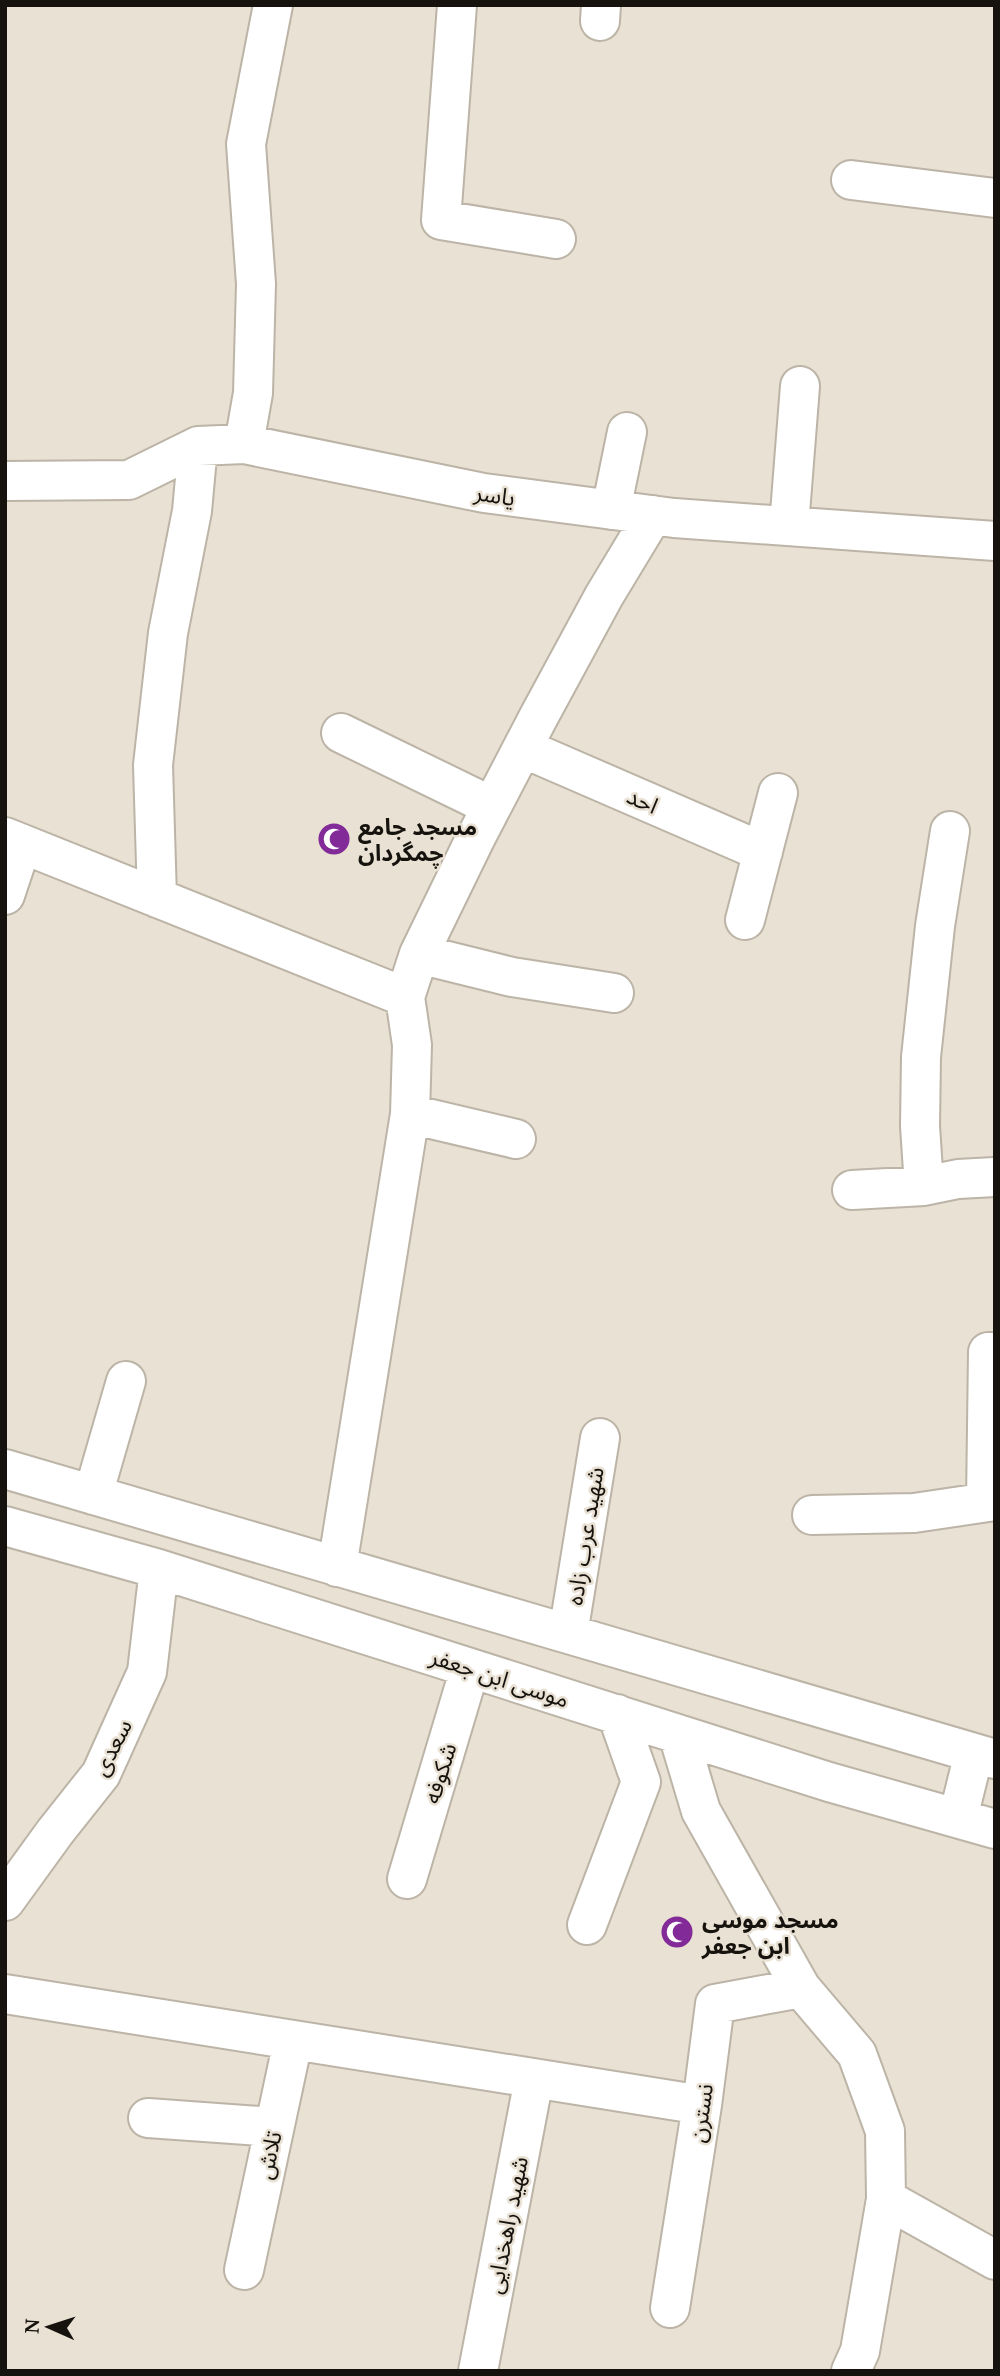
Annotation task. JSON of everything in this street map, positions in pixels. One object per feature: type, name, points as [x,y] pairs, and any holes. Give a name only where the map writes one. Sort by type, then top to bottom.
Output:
[{"type":"street","points":[[244,444],[253,393],[256,284],[246,144],[273,5]]},
{"type":"street","points":[[457,5],[441,220],[556,239]]},
{"type":"street","points":[[851,180],[995,198]]},
{"type":"street","points":[[789,526],[800,386]]},
{"type":"street","points":[[611,510],[627,432]]},
{"type":"street","name":"یاسر","points":[[5,481],[130,480],[198,446],[244,444],[484,493],[611,510],[995,541]]},
{"type":"street","points":[[157,898],[153,765],[167,634],[192,511],[198,446]]},
{"type":"street","points":[[337,1567],[410,1114],[412,1045],[405,997],[419,954],[491,806],[604,596],[653,515]]},
{"type":"street","points":[[341,733],[491,806]]},
{"type":"street","name":"احد","points":[[523,748],[763,852]]},
{"type":"street","points":[[745,920],[778,793]]},
{"type":"street","points":[[924,1186],[920,1126],[921,1057],[935,926],[950,831]]},
{"type":"street","points":[[5,895],[13,840],[405,997]]},
{"type":"street","points":[[419,954],[512,977],[614,993]]},
{"type":"street","points":[[410,1114],[516,1139]]},
{"type":"street","points":[[852,1190],[924,1186],[958,1179],[995,1177]]},
{"type":"street","points":[[812,1515],[915,1513],[990,1501],[988,1352],[995,1352]]},
{"type":"street","points":[[93,1495],[126,1381]]},
{"type":"street","name":"شهید عرب زاده","points":[[568,1634],[600,1438]]},
{"type":"street","points":[[5,1469],[985,1756],[958,1818]]},
{"type":"street","name":"موسی ابن جعفر","points":[[5,1526],[159,1569],[829,1782],[995,1829]]},
{"type":"street","name":"سعدی","points":[[5,1901],[101,1774],[147,1672],[159,1569]]},
{"type":"street","name":"شکوفه","points":[[407,1879],[470,1668]]},
{"type":"street","points":[[587,1924],[641,1782],[617,1714]]},
{"type":"street","points":[[678,1734],[701,1811],[801,1988],[857,2054],[885,2131],[886,2199],[860,2351],[851,2371]]},
{"type":"street","name":"نسترن","points":[[670,2308],[715,2004],[801,1988]]},
{"type":"street","points":[[5,1994],[702,2105]]},
{"type":"street","name":"تلاش","points":[[244,2270],[293,2041]]},
{"type":"street","name":"شهید راهخدایی","points":[[478,2371],[534,2079]]},
{"type":"street","points":[[148,2118],[274,2127]]},
{"type":"street","points":[[886,2199],[995,2260]]},
{"type":"place","name":"مسجد جامع چمگردان","points":[[334,839]]},
{"type":"place","name":"مسجد موسی ابن جعفر","points":[[677,1932]]}]
